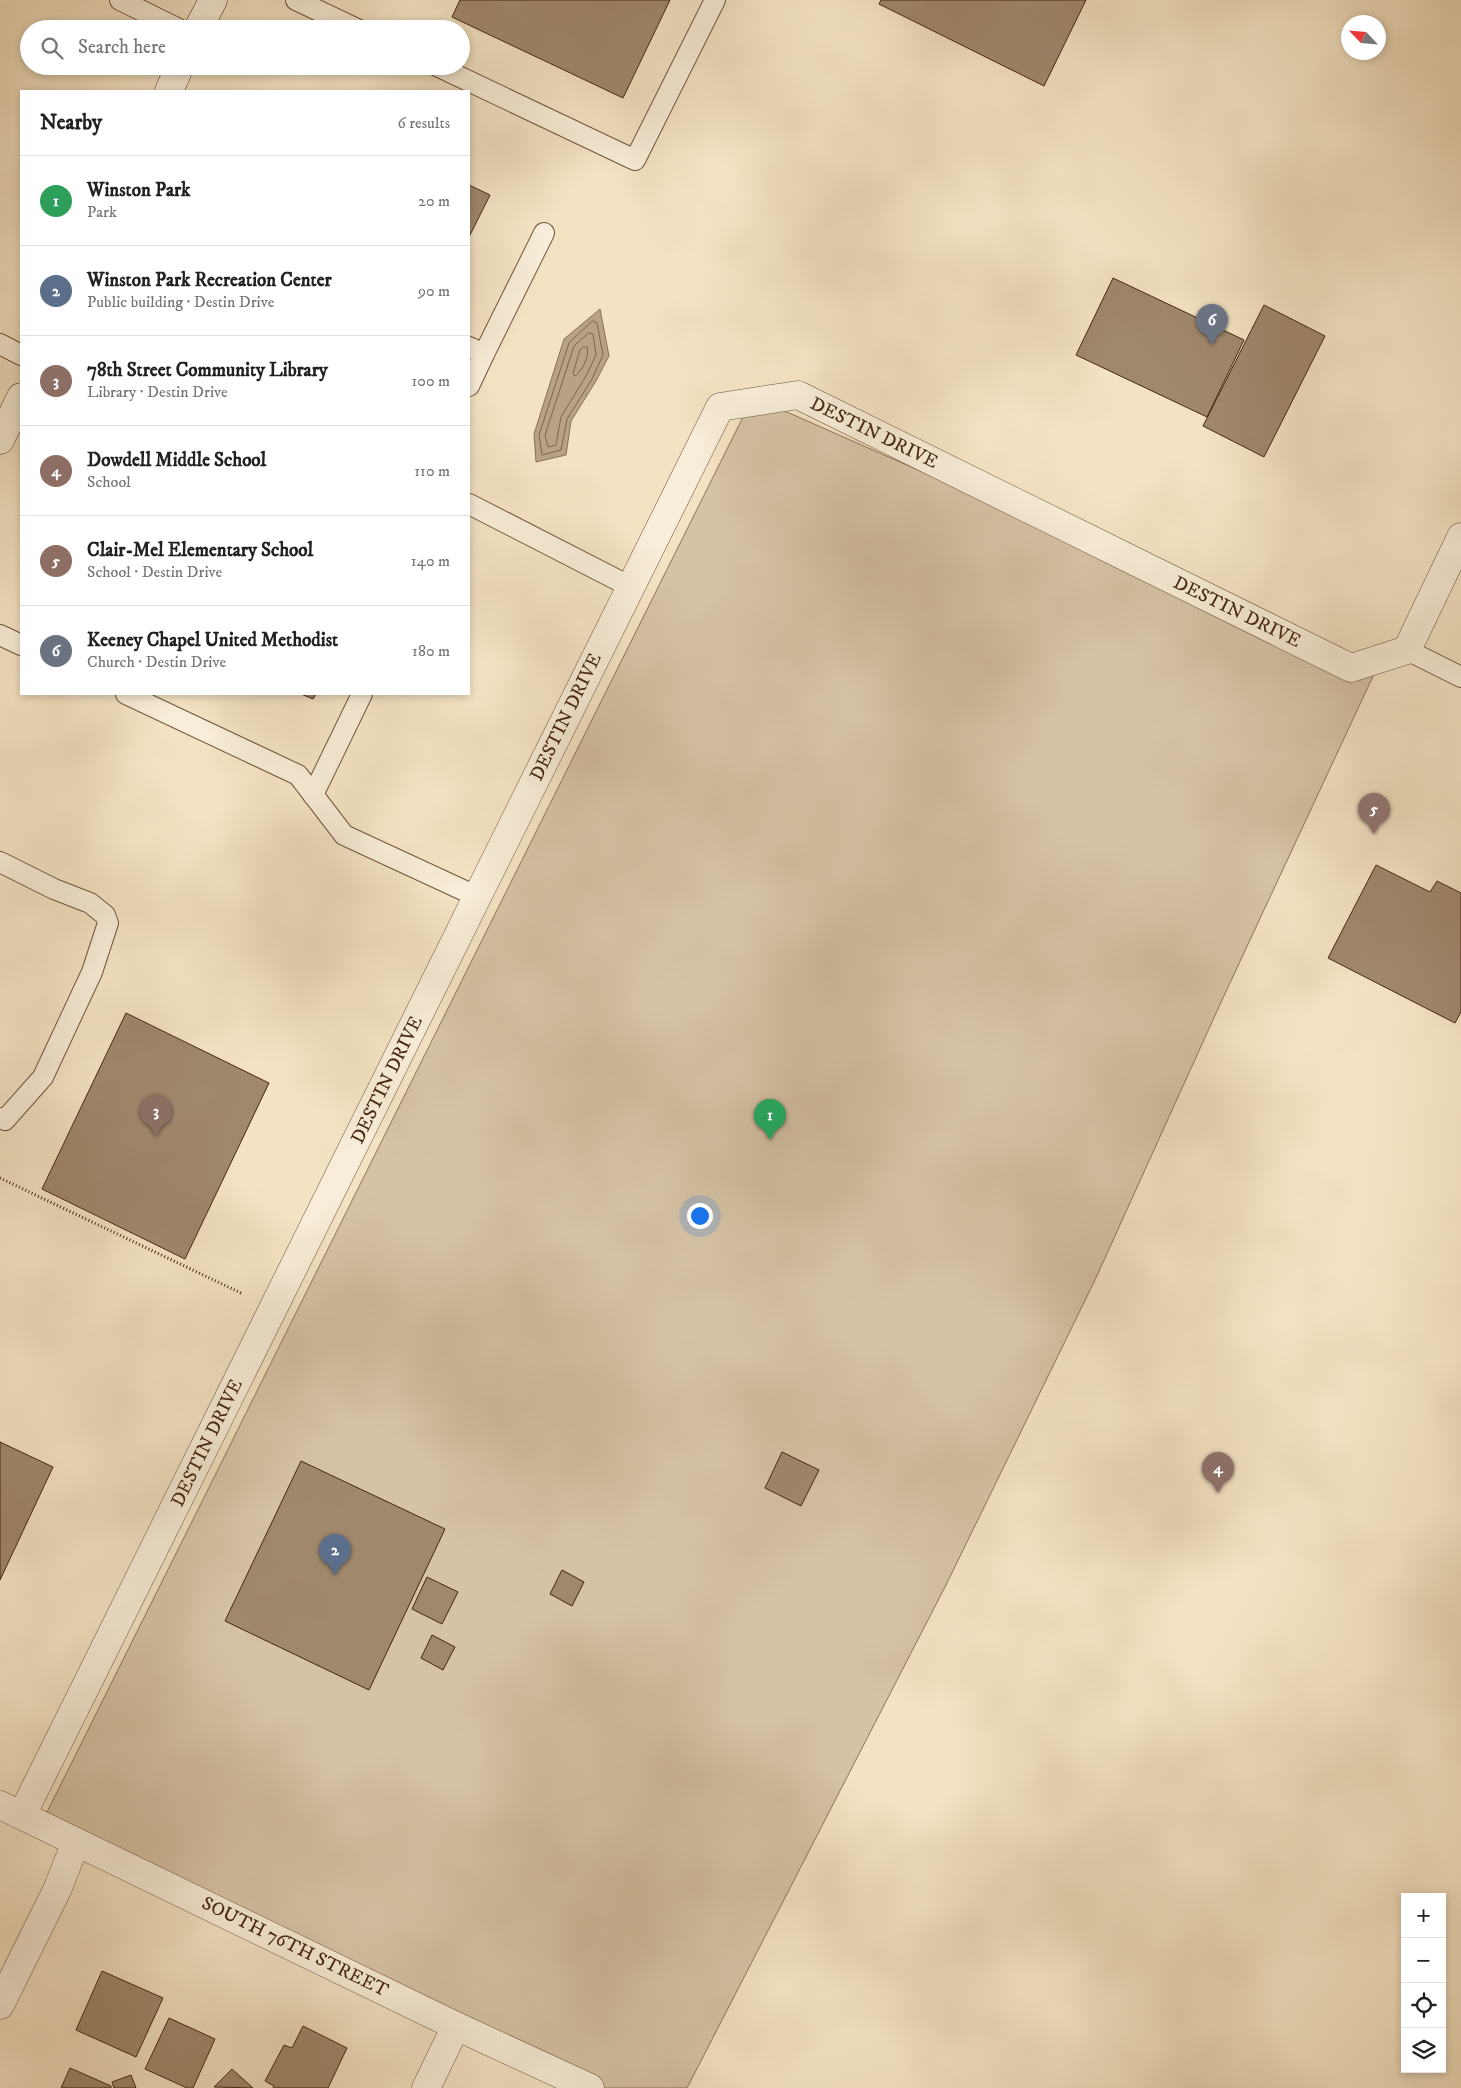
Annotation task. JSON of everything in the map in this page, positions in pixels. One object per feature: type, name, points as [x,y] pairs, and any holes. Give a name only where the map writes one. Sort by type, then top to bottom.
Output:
[{"type":"street","points":[[203,20],[213,0]]},
{"type":"street","points":[[169,90],[176,75]]},
{"type":"street","name":"DESTIN DRIVE","points":[[11,1810],[274,1309],[720,407],[798,395],[1351,668],[1407,650]]},
{"type":"street","points":[[0,440],[20,399]]},
{"type":"street","points":[[1407,650],[1461,537]]},
{"type":"street","name":"SOUTH 76TH STREET","points":[[11,1810],[456,2026],[590,2088]]},
{"type":"street","points":[[0,2005],[57,1890],[76,1842]]},
{"type":"street","points":[[426,2088],[456,2026]]},
{"type":"lane","points":[[120,0],[160,20]]},
{"type":"lane","points":[[296,0],[338,20]]},
{"type":"lane","points":[[456,75],[635,160],[715,0]]},
{"type":"lane","points":[[470,381],[476,350],[544,233]]},
{"type":"lane","points":[[0,344],[20,354]]},
{"type":"lane","points":[[470,505],[631,587]]},
{"type":"lane","points":[[0,635],[20,645]]},
{"type":"lane","points":[[1407,650],[1461,677]]},
{"type":"lane","points":[[128,695],[298,774],[344,835],[478,896]]},
{"type":"lane","points":[[313,795],[362,695]]},
{"type":"lane","points":[[0,862],[54,889],[90,903],[105,915],[108,923],[92,972],[43,1077],[5,1120],[0,1118]]},
{"type":"path","points":[[0,1178],[274,1309]]},
{"type":"shaded area","points":[[753,397],[1375,672],[1222,1000],[1095,1280],[946,1585],[687,2088],[575,2088],[43,1820]]},
{"type":"water","points":[[600,309],[609,356],[571,421],[566,455],[536,462],[534,434],[564,339]]},
{"type":"building","points":[[460,0],[670,0],[623,98],[470,26],[470,20],[458,20],[452,17]]},
{"type":"building","points":[[881,0],[1086,0],[1044,86],[879,4]]},
{"type":"building","points":[[470,185],[490,195],[470,235]]},
{"type":"building","points":[[1113,278],[1244,340],[1207,417],[1076,355]]},
{"type":"building","points":[[1264,305],[1325,336],[1264,457],[1203,426]]},
{"type":"building","points":[[303,695],[315,695],[313,699]]},
{"type":"building","points":[[1376,865],[1430,892],[1437,881],[1461,893],[1461,1012],[1455,1023],[1328,958]]},
{"type":"building","points":[[126,1013],[269,1083],[185,1259],[42,1189]]},
{"type":"building","points":[[0,1442],[53,1467],[0,1580]]},
{"type":"building","points":[[782,1452],[819,1470],[801,1506],[765,1488]]},
{"type":"building","points":[[301,1461],[445,1529],[369,1690],[225,1621]]},
{"type":"building","points":[[562,1570],[584,1582],[572,1606],[550,1594]]},
{"type":"building","points":[[427,1577],[458,1592],[442,1624],[412,1609]]},
{"type":"building","points":[[432,1635],[455,1647],[443,1670],[421,1658]]},
{"type":"building","points":[[102,1971],[163,1998],[136,2057],[76,2030]]},
{"type":"building","points":[[169,2018],[215,2039],[193,2088],[187,2088],[145,2069]]},
{"type":"building","points":[[303,2026],[347,2048],[328,2088],[273,2088],[274,2086],[265,2081],[284,2045],[292,2048]]},
{"type":"building","points":[[70,2068],[111,2086],[111,2088],[61,2088]]},
{"type":"building","points":[[232,2069],[253,2088],[214,2087]]},
{"type":"building","points":[[131,2075],[136,2088],[114,2088],[112,2082]]},
{"type":"place","name":"Keeney Chapel United Methodist","points":[[1212,345]]},
{"type":"place","name":"Clair-Mel Elementary School","points":[[1374,834]]},
{"type":"place","name":"78th Street Community Library","points":[[156,1136]]},
{"type":"place","name":"Winston Park","points":[[770,1140]]},
{"type":"place","name":"Dowdell Middle School","points":[[1218,1493]]},
{"type":"place","name":"Winston Park Recreation Center","points":[[335,1575]]}]
